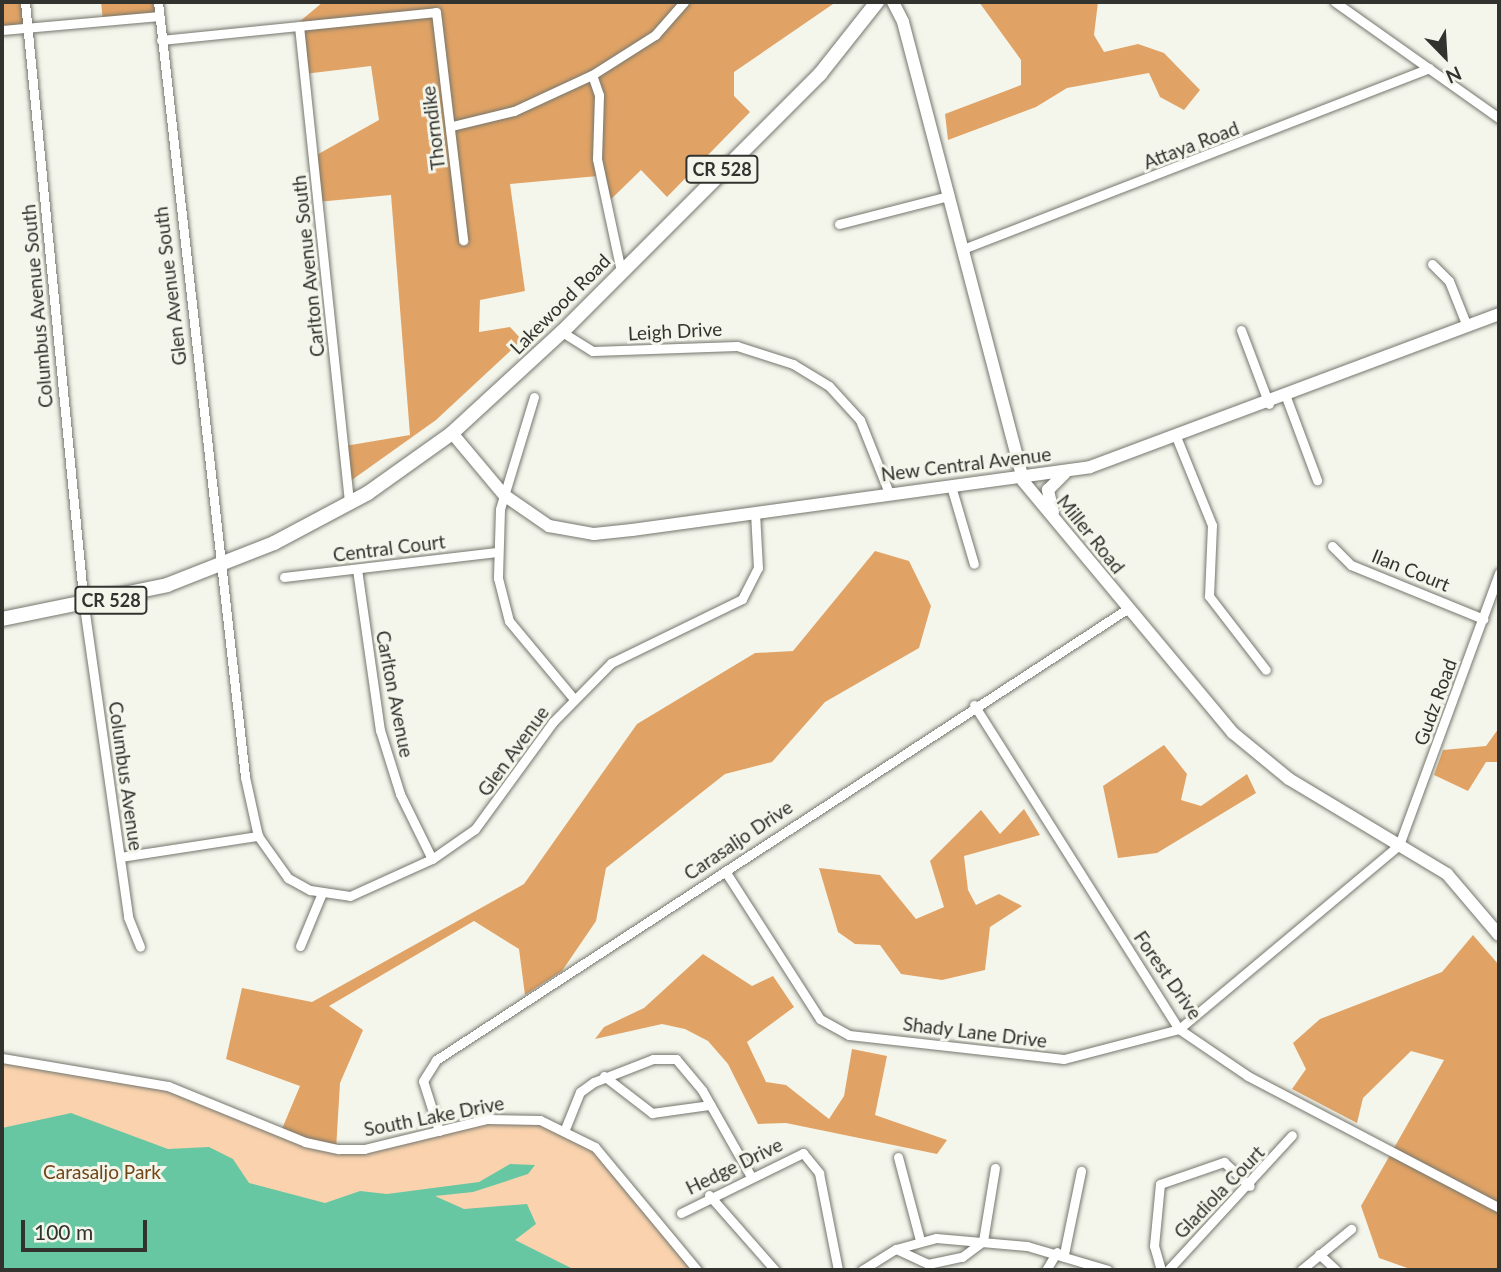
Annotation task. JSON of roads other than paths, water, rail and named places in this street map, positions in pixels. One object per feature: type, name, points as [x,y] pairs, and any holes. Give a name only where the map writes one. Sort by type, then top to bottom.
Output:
[{"type":"main road","name":"Lakewood Road","points":[[217,567],[349,503],[452,433],[562,332],[820,74],[877,2]]},
{"type":"main road","name":"CR 528","points":[[2,619],[84,606],[217,567]]},
{"type":"street","name":"Columbus Avenue South","points":[[25,2],[84,606]]},
{"type":"street","name":"Glen Avenue South","points":[[158,2],[217,567]]},
{"type":"street","points":[[452,126],[514,111],[592,75],[655,35],[684,2]]},
{"type":"street","name":"Miller Road","points":[[892,2],[949,196],[1020,478],[1127,609],[1264,762],[1401,842],[1447,874],[1499,935]]},
{"type":"street","points":[[1335,2],[1499,118]]},
{"type":"street","name":"Thorndike","points":[[299,26],[436,12],[452,126],[463,240]]},
{"type":"street","points":[[2,30],[159,16]]},
{"type":"street","points":[[161,40],[299,26]]},
{"type":"street","name":"Carlton Avenue South","points":[[299,26],[349,503]]},
{"type":"street","name":"Attaya Road","points":[[963,249],[1429,68]]},
{"type":"street","points":[[592,75],[600,95],[597,159],[621,271]]},
{"type":"street","points":[[839,224],[949,196]]},
{"type":"street","points":[[1432,264],[1449,281],[1467,326]]},
{"type":"street","name":"New Central Avenue","points":[[452,433],[503,495],[549,526],[571,532],[755,512],[1068,471],[1177,439],[1499,314]]},
{"type":"street","points":[[1241,330],[1269,404]]},
{"type":"street","name":"Leigh Drive","points":[[562,332],[593,351],[737,346],[793,364],[829,386],[860,419],[889,493]]},
{"type":"street","points":[[534,397],[503,495],[497,552],[509,621],[574,699]]},
{"type":"street","points":[[1286,397],[1317,480]]},
{"type":"street","points":[[1177,439],[1212,525],[1209,596],[1266,670]]},
{"type":"street","points":[[1064,532],[1046,499],[1052,483],[1068,471]]},
{"type":"street","points":[[951,486],[974,564]]},
{"type":"street","name":"Glen Avenue","points":[[217,567],[258,836],[288,878],[322,893],[350,896],[432,859],[495,807],[574,699],[632,649],[742,599],[758,568],[755,512]]},
{"type":"street","name":"Ilan Court","points":[[1332,546],[1351,565],[1483,619]]},
{"type":"street","name":"Central Court","points":[[284,577],[497,552]]},
{"type":"street","name":"Carlton Avenue","points":[[357,569],[380,730],[400,794],[432,859]]},
{"type":"street","name":"Gudz Road","points":[[1401,842],[1499,573]]},
{"type":"street","name":"Columbus Avenue","points":[[84,606],[128,917],[140,947]]},
{"type":"street","name":"Carasaljo Drive","points":[[439,1131],[423,1082],[436,1060],[974,705],[1127,609]]},
{"type":"street","name":"Forest Drive","points":[[974,705],[1179,1029],[1248,1076],[1499,1208]]},
{"type":"street","points":[[120,857],[258,836]]},
{"type":"street","name":"Shady Lane Drive","points":[[724,871],[820,1019],[849,1035],[1064,1059],[1179,1029],[1401,842]]},
{"type":"street","points":[[300,946],[322,893]]},
{"type":"street","name":"South Lake Drive","points":[[2,1058],[168,1086],[305,1142],[339,1149],[512,1116],[565,1129],[619,1170],[697,1270]]},
{"type":"street","points":[[565,1129],[580,1093],[604,1076],[653,1059],[676,1059],[710,1105],[750,1175]]},
{"type":"street","points":[[604,1076],[652,1113],[710,1105]]},
{"type":"street","name":"Gladiola Court","points":[[1168,1270],[1251,1185],[1292,1135]]},
{"type":"street","name":"Hedge Drive","points":[[681,1213],[709,1195],[792,1155],[810,1156],[819,1172],[838,1270]]},
{"type":"street","points":[[898,1157],[920,1240]]},
{"type":"street","points":[[1161,1270],[1154,1246],[1160,1184],[1224,1162],[1251,1185]]},
{"type":"street","points":[[982,1241],[995,1168]]},
{"type":"street","points":[[1046,1270],[1060,1253],[1081,1171]]},
{"type":"street","points":[[709,1195],[775,1270]]},
{"type":"street","points":[[1301,1270],[1351,1229]]},
{"type":"street","points":[[862,1270],[896,1250],[920,1240],[982,1241],[1060,1253],[1108,1270]]},
{"type":"street","points":[[896,1250],[939,1265],[982,1241]]},
{"type":"street","points":[[1319,1254],[1336,1270]]},
{"type":"park label","name":"Carasaljo Park","points":[[102,1172]]}]
